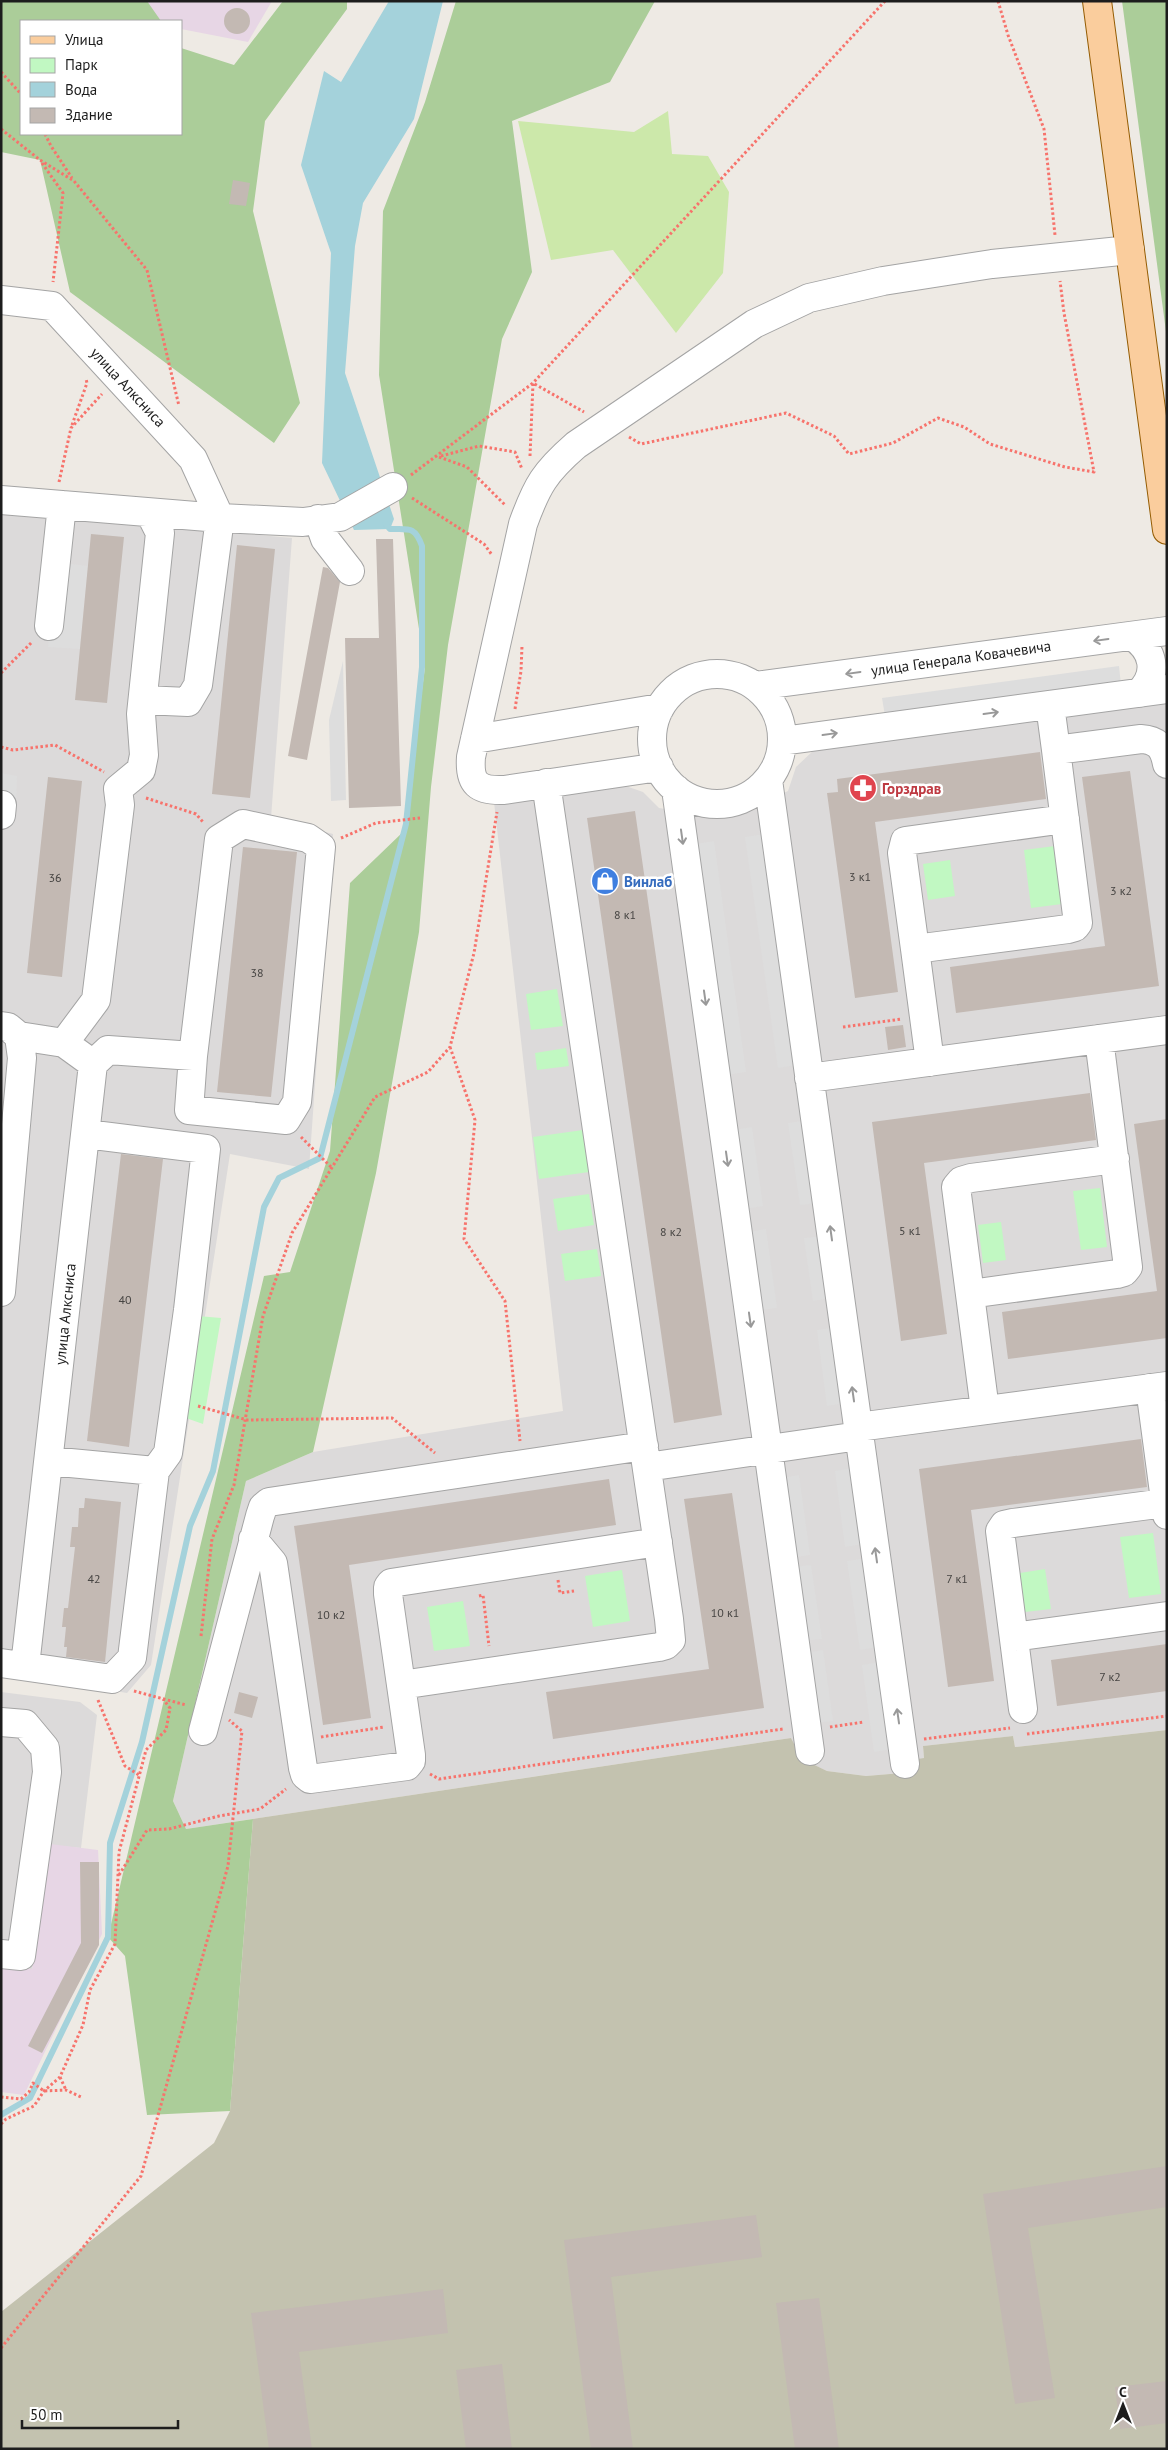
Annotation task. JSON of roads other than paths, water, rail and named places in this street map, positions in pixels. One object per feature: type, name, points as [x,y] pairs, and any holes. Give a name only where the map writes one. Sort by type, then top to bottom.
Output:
[{"type":"main road","points":[[1097,1],[1167,530]]},
{"type":"street","points":[[659,767],[492,790],[480,787],[473,781],[470,768],[475,739],[523,524],[533,496],[550,468],[576,445],[754,324],[809,298],[892,279],[992,264],[1130,250]]},
{"type":"street","name":"улица Алксниса","points":[[1,300],[52,306],[193,459],[220,518]]},
{"type":"street","points":[[1,500],[220,518],[303,522],[329,518],[393,487]]},
{"type":"street","points":[[49,626],[58,505]]},
{"type":"street","points":[[64,1042],[96,1000],[120,805],[118,789],[141,770],[144,755],[143,700],[160,533],[150,512]]},
{"type":"street","points":[[143,700],[188,702],[198,685],[220,518]]},
{"type":"street","points":[[329,518],[326,539],[350,571]]},
{"type":"street","name":"улица Генерала Ковачевича","points":[[755,686],[1167,631]]},
{"type":"street","points":[[1132,636],[1146,647],[1152,664],[1150,680],[1140,693]]},
{"type":"street","points":[[709,674],[734,676],[755,686],[769,699],[778,714],[782,730],[778,764],[768,780],[757,791],[742,799],[726,804],[709,804],[692,799],[676,789],[665,778],[652,747],[652,730],[660,708],[677,687],[692,678],[709,674]]},
{"type":"street","points":[[782,741],[1167,689]]},
{"type":"street","points":[[915,949],[1075,927],[1078,917],[1050,705]]},
{"type":"street","points":[[475,739],[660,708]]},
{"type":"street","points":[[1056,750],[1141,738],[1153,739],[1161,746],[1167,764]]},
{"type":"street","points":[[768,780],[904,1754]]},
{"type":"street","points":[[401,1685],[666,1645],[670,1640],[671,1633],[658,1542],[546,783]]},
{"type":"street","points":[[676,789],[808,1735]]},
{"type":"street","points":[[930,1062],[902,853],[905,841],[1065,818]]},
{"type":"street","points":[[243,824],[308,838],[321,847],[297,1102],[286,1120],[190,1110],[193,1056],[219,839],[243,824]]},
{"type":"street","points":[[809,1078],[1167,1030]]},
{"type":"street","points":[[10,1031],[64,1042],[93,1064],[108,1050],[193,1056]]},
{"type":"street","points":[[1,1292],[22,1058],[10,1031]]},
{"type":"street","points":[[970,1294],[1124,1272],[1128,1267],[1099,1039]]},
{"type":"street","name":"улица Алксниса","points":[[13,1665],[49,1461],[93,1064]]},
{"type":"street","points":[[13,1665],[112,1679],[132,1658],[155,1471],[168,1453],[188,1310],[206,1149],[86,1134]]},
{"type":"street","points":[[986,1410],[956,1187],[961,1181],[1115,1159]]},
{"type":"street","points":[[205,1721],[263,1508],[270,1502],[523,1464],[768,1450],[986,1410],[1158,1387],[1166,1509],[1004,1525],[1000,1531],[1024,1718]]},
{"type":"street","points":[[49,1461],[155,1471]]},
{"type":"street","points":[[254,1540],[273,1564],[304,1775],[310,1780],[401,1767],[411,1761],[388,1594],[388,1588],[391,1583],[658,1542]]},
{"type":"street","points":[[1014,1637],[1167,1616]]},
{"type":"street","points":[[1,1722],[25,1724],[45,1748],[47,1772],[21,1956],[1,1954]]},
{"type":"water","points":[[389,1],[443,1],[414,119],[363,203],[355,246],[345,373],[394,519],[390,529],[354,530],[322,463],[331,253],[301,165],[324,71],[341,82]]},
{"type":"waterway","points":[[1,2115],[30,2098],[108,1937],[110,1843],[142,1742],[190,1526],[213,1471],[264,1207],[279,1178],[320,1158],[406,824],[422,667],[422,546],[414,532],[407,529],[390,529],[385,523]]},
{"type":"place","name":"Горздрав","points":[[863,788]]},
{"type":"place","name":"Винлаб","points":[[605,881]]}]
